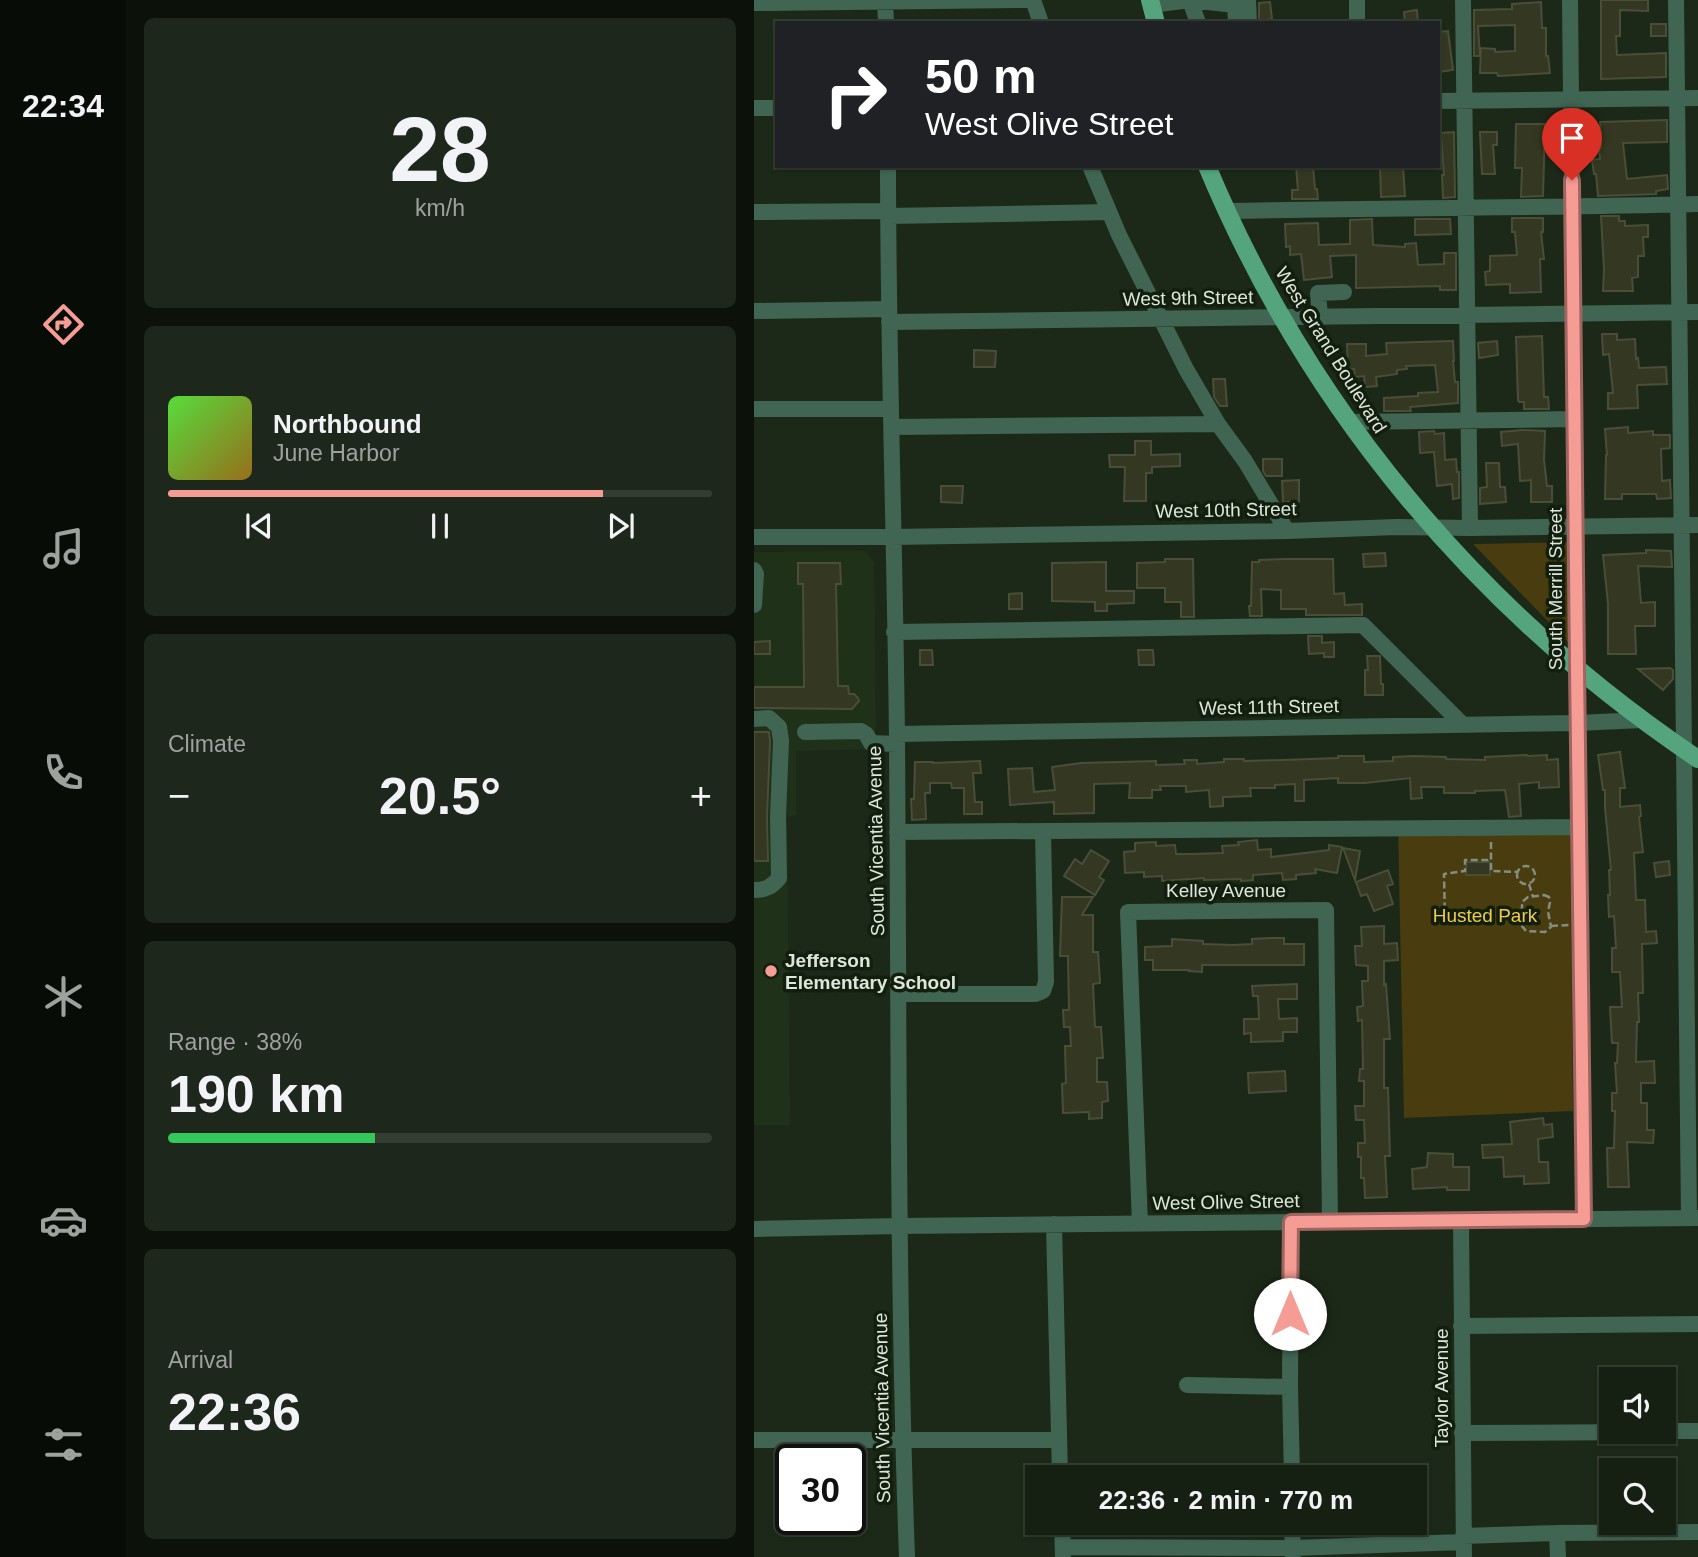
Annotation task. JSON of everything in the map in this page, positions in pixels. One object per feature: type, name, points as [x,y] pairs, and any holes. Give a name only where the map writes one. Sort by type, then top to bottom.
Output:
[{"type":"main road","name":"West Grand Boulevard","points":[[1208,168],[1226,211],[1282,318],[1320,380],[1367,449],[1431,527],[1478,577],[1577,668],[1691,755]]},
{"type":"street","points":[[885,0],[886,21]]},
{"type":"street","points":[[754,3],[1027,0]]},
{"type":"street","points":[[1033,0],[1040,21]]},
{"type":"street","points":[[1152,9],[1190,0],[1235,5],[1236,21]]},
{"type":"street","points":[[1190,0],[1197,21]]},
{"type":"street","points":[[1248,0],[1249,21]]},
{"type":"street","points":[[1357,0],[1357,21]]},
{"type":"street","points":[[1463,0],[1470,528]]},
{"type":"street","name":"South Merrill Street","points":[[1570,0],[1584,1219]]},
{"type":"street","points":[[1676,0],[1680,313],[1690,525],[1693,1218]]},
{"type":"street","points":[[1440,101],[1698,98]]},
{"type":"street","points":[[754,108],[775,108]]},
{"type":"street","name":"South Vicentia Avenue","points":[[888,168],[897,739],[899,1226],[907,1557]]},
{"type":"street","points":[[1091,168],[1119,235],[1186,369],[1287,531]]},
{"type":"street","points":[[1226,211],[1698,204]]},
{"type":"street","points":[[754,212],[1109,212]]},
{"type":"street","points":[[1320,317],[1318,293],[1344,292]]},
{"type":"street","name":"West 9th Street","points":[[754,311],[889,316],[1160,319],[1698,312]]},
{"type":"street","points":[[754,409],[891,408]]},
{"type":"street","points":[[1349,422],[1575,419]]},
{"type":"street","points":[[892,427],[1218,424]]},
{"type":"street","name":"West 10th Street","points":[[754,537],[1690,525]]},
{"type":"street","points":[[754,570],[754,605]]},
{"type":"street","points":[[894,632],[1363,625],[1463,725]]},
{"type":"street","points":[[754,719],[769,718],[779,727],[781,741],[779,878],[764,890],[754,890]]},
{"type":"street","name":"West 11th Street","points":[[805,732],[861,731],[871,743],[897,739],[1642,720]]},
{"type":"street","points":[[897,832],[1579,827]]},
{"type":"street","points":[[899,994],[1036,994],[1043,991],[1046,982],[1043,831]]},
{"type":"street","name":"Kelley Avenue","points":[[1140,1224],[1128,912],[1326,910],[1330,1221]]},
{"type":"street","name":"West Olive Street","points":[[754,1229],[1693,1218]]},
{"type":"street","name":"Taylor Avenue","points":[[1460,1220],[1463,1545]]},
{"type":"street","points":[[1291,1222],[1292,1465]]},
{"type":"street","points":[[1054,1224],[1059,1465]]},
{"type":"street","points":[[1461,1326],[1698,1324]]},
{"type":"street","points":[[1187,1385],[1290,1387]]},
{"type":"street","points":[[1676,1431],[1698,1431]]},
{"type":"street","points":[[1462,1433],[1599,1432]]},
{"type":"street","points":[[754,1440],[1058,1440]]},
{"type":"street","points":[[1063,1552],[1293,1553],[1463,1545],[1557,1533],[1698,1532]]},
{"type":"street","points":[[1557,1533],[1558,1557]]},
{"type":"street","points":[[1292,1535],[1293,1553]]},
{"type":"path","points":[[1491,828],[1491,871],[1518,872]]},
{"type":"path","points":[[1445,920],[1444,874],[1464,872],[1465,860],[1491,860]]},
{"type":"path","points":[[1527,866],[1534,870],[1535,879],[1529,884],[1519,881],[1518,872],[1521,867],[1527,866]]},
{"type":"path","points":[[1450,874],[1451,868]]},
{"type":"path","points":[[1529,884],[1533,897]]},
{"type":"path","points":[[1528,897],[1549,897],[1551,926],[1550,930],[1545,932],[1528,932],[1523,929],[1522,902],[1528,897]]},
{"type":"path","points":[[1551,926],[1569,925]]},
{"type":"shaded area","name":"Jefferson Elementary School","points":[[865,551],[874,562],[876,749],[796,751],[796,815],[787,817],[790,1125],[754,1125],[754,552]]},
{"type":"green space","points":[[1569,542],[1569,643],[1473,544]]},
{"type":"green space","name":"Husted Park","points":[[1570,822],[1573,1111],[1404,1118],[1398,825]]},
{"type":"building","points":[[1601,0],[1648,0],[1648,11],[1620,10],[1620,36],[1616,36],[1617,55],[1666,53],[1666,77],[1601,79]]},
{"type":"building","points":[[1270,2],[1272,19],[1259,21],[1259,3]]},
{"type":"building","points":[[1541,2],[1542,28],[1546,28],[1546,56],[1550,73],[1498,76],[1497,73],[1480,73],[1481,48],[1495,49],[1495,52],[1515,51],[1515,25],[1478,26],[1480,56],[1474,56],[1474,10],[1512,9],[1512,4]]},
{"type":"building","points":[[1417,10],[1418,21],[1405,21],[1404,12]]},
{"type":"building","points":[[1651,24],[1666,24],[1666,36],[1651,36]]},
{"type":"building","points":[[1448,31],[1453,70],[1440,72],[1440,32]]},
{"type":"building","points":[[1667,120],[1667,142],[1623,143],[1627,179],[1667,175],[1668,189],[1656,191],[1656,194],[1598,196],[1592,160],[1600,159],[1600,122]]},
{"type":"building","points":[[1516,124],[1545,124],[1543,196],[1521,197],[1522,168],[1515,168]]},
{"type":"building","points":[[1454,132],[1455,197],[1443,198],[1441,133]]},
{"type":"building","points":[[1480,132],[1497,132],[1497,145],[1493,145],[1495,174],[1482,174]]},
{"type":"building","points":[[1296,168],[1313,168],[1318,199],[1292,199],[1292,190],[1298,190]]},
{"type":"building","points":[[1380,168],[1403,168],[1405,196],[1381,197]]},
{"type":"building","points":[[1601,216],[1619,216],[1619,221],[1625,221],[1625,226],[1648,225],[1648,237],[1643,237],[1644,256],[1638,256],[1638,277],[1632,278],[1633,291],[1603,291]]},
{"type":"building","points":[[1512,218],[1543,218],[1541,232],[1544,259],[1540,259],[1541,292],[1510,293],[1510,284],[1486,285],[1485,272],[1490,271],[1490,256],[1517,255]]},
{"type":"building","points":[[1372,219],[1373,245],[1405,247],[1405,244],[1416,243],[1418,265],[1444,264],[1444,253],[1456,253],[1456,290],[1440,290],[1440,286],[1356,288],[1356,255],[1330,256],[1332,277],[1304,280],[1301,254],[1290,255],[1290,246],[1286,247],[1285,224],[1318,223],[1319,245],[1350,244],[1350,220]]},
{"type":"building","points":[[1415,219],[1450,219],[1451,234],[1415,235]]},
{"type":"building","points":[[1602,334],[1617,334],[1617,340],[1635,339],[1639,368],[1666,367],[1667,384],[1637,385],[1638,408],[1608,409],[1608,393],[1613,393],[1609,354],[1603,355]]},
{"type":"building","points":[[1542,336],[1544,397],[1548,397],[1549,409],[1524,409],[1524,402],[1518,400],[1516,337]]},
{"type":"building","points":[[1453,341],[1458,403],[1410,407],[1411,411],[1384,411],[1384,398],[1438,392],[1435,365],[1406,366],[1407,369],[1397,370],[1397,374],[1376,377],[1377,386],[1365,387],[1364,376],[1355,377],[1354,369],[1348,369],[1347,344],[1366,344],[1366,356],[1387,354],[1386,343]]},
{"type":"building","points":[[1497,341],[1498,355],[1479,358],[1478,343]]},
{"type":"building","points":[[974,350],[996,351],[995,367],[974,367]]},
{"type":"building","points":[[1213,379],[1225,379],[1227,406],[1220,406],[1214,397]]},
{"type":"building","points":[[1628,427],[1628,433],[1653,431],[1653,435],[1670,435],[1670,448],[1661,449],[1662,481],[1670,480],[1671,498],[1657,499],[1656,494],[1622,494],[1622,499],[1605,499],[1605,429]]},
{"type":"building","points":[[1434,431],[1435,434],[1444,433],[1445,460],[1456,459],[1459,498],[1453,499],[1452,484],[1437,486],[1434,452],[1420,453],[1419,432]]},
{"type":"building","points":[[1545,431],[1544,460],[1547,486],[1552,486],[1552,502],[1531,502],[1531,480],[1520,481],[1518,444],[1502,446],[1501,432]]},
{"type":"building","points":[[1135,441],[1151,441],[1151,455],[1180,454],[1180,466],[1152,467],[1152,473],[1146,473],[1146,501],[1124,501],[1125,467],[1110,467],[1109,455],[1135,455]]},
{"type":"building","points":[[1263,459],[1282,459],[1282,476],[1266,476]]},
{"type":"building","points":[[1486,463],[1499,463],[1500,487],[1505,487],[1506,502],[1480,504],[1480,488],[1487,487]]},
{"type":"building","points":[[1299,480],[1299,502],[1283,502],[1282,481]]},
{"type":"building","points":[[941,486],[963,486],[962,503],[941,502]]},
{"type":"building","points":[[1646,550],[1671,551],[1672,567],[1638,566],[1641,603],[1655,602],[1655,626],[1635,626],[1636,654],[1608,654],[1608,604],[1603,555],[1646,553]]},
{"type":"building","points":[[1385,553],[1386,566],[1364,567],[1363,554]]},
{"type":"building","points":[[1165,559],[1193,559],[1194,617],[1181,617],[1181,602],[1165,602],[1165,588],[1137,588],[1137,563],[1165,562]]},
{"type":"building","points":[[1333,559],[1334,594],[1344,593],[1345,605],[1362,604],[1362,615],[1306,615],[1306,609],[1281,609],[1281,590],[1261,589],[1262,616],[1250,616],[1252,562]]},
{"type":"building","points":[[1106,562],[1106,591],[1134,591],[1134,603],[1107,604],[1107,611],[1095,611],[1095,602],[1052,601],[1052,563]]},
{"type":"building","points":[[798,563],[840,563],[841,584],[836,584],[838,686],[848,686],[849,694],[858,698],[859,701],[852,709],[754,708],[754,687],[804,687],[803,584],[798,584]]},
{"type":"building","points":[[1022,593],[1022,609],[1009,609],[1009,594]]},
{"type":"building","points":[[1308,636],[1322,636],[1322,643],[1334,642],[1334,657],[1324,657],[1324,653],[1309,654]]},
{"type":"building","points":[[770,641],[770,654],[754,654],[754,642]]},
{"type":"building","points":[[920,650],[932,650],[933,665],[920,665]]},
{"type":"building","points":[[1138,650],[1153,650],[1154,665],[1139,665]]},
{"type":"building","points":[[1367,656],[1380,656],[1383,695],[1365,695]]},
{"type":"building","points":[[1638,669],[1673,670],[1673,679],[1663,690]]},
{"type":"building","points":[[754,732],[769,732],[768,861],[754,861]]},
{"type":"building","points":[[1620,752],[1625,788],[1620,788],[1620,807],[1640,805],[1643,852],[1634,853],[1636,900],[1645,900],[1646,932],[1656,931],[1657,943],[1642,944],[1643,993],[1638,993],[1636,1062],[1654,1061],[1655,1083],[1641,1083],[1641,1103],[1647,1103],[1647,1130],[1654,1130],[1653,1143],[1627,1142],[1629,1187],[1608,1187],[1607,1148],[1614,1148],[1615,1111],[1612,1111],[1612,1093],[1617,1093],[1615,1063],[1618,1043],[1612,1043],[1610,1007],[1622,1007],[1620,972],[1612,972],[1612,948],[1616,948],[1614,916],[1609,917],[1611,870],[1605,790],[1598,755]]},
{"type":"building","points":[[1547,755],[1547,760],[1558,759],[1559,787],[1539,788],[1539,782],[1519,784],[1521,816],[1509,817],[1505,790],[1444,793],[1444,787],[1421,787],[1422,798],[1411,799],[1410,778],[1365,783],[1338,783],[1338,778],[1304,780],[1304,801],[1295,801],[1295,784],[1275,785],[1275,788],[1250,788],[1251,796],[1223,797],[1223,806],[1210,807],[1209,790],[1186,792],[1186,786],[1160,786],[1161,790],[1152,790],[1152,798],[1129,798],[1130,783],[1094,784],[1094,813],[1054,814],[1054,802],[1010,805],[1008,769],[1032,768],[1034,792],[1055,790],[1052,767],[1081,763],[1156,761],[1156,765],[1185,764],[1184,760],[1197,760],[1197,764],[1224,762],[1224,759],[1284,760],[1338,756],[1364,756],[1364,762],[1393,761],[1393,757],[1414,756],[1485,760],[1485,757]]},
{"type":"building","points":[[980,761],[981,773],[973,773],[975,802],[982,802],[982,814],[964,814],[964,788],[952,788],[951,783],[930,783],[930,793],[925,793],[926,819],[912,820],[915,762]]},
{"type":"building","points":[[1257,840],[1258,850],[1271,849],[1271,857],[1329,850],[1329,845],[1342,847],[1337,873],[1315,869],[1316,873],[1296,875],[1296,879],[1283,880],[1282,873],[1253,875],[1253,880],[1241,881],[1204,878],[1162,881],[1162,876],[1144,877],[1144,872],[1125,873],[1124,852],[1135,851],[1135,843],[1175,845],[1176,854],[1192,854],[1223,853],[1222,846]]},
{"type":"building","points":[[1343,848],[1360,851],[1355,880]]},
{"type":"building","points":[[1091,850],[1109,861],[1099,877],[1104,880],[1095,895],[1064,876],[1075,859],[1082,864]]},
{"type":"building","points":[[1669,861],[1670,875],[1656,877],[1654,863]]},
{"type":"building","points":[[1466,862],[1490,862],[1490,875],[1466,875]]},
{"type":"building","points":[[1388,870],[1393,884],[1387,886],[1393,904],[1374,911],[1367,894],[1361,896],[1356,882]]},
{"type":"building","points":[[1062,897],[1093,897],[1082,915],[1093,915],[1093,952],[1098,952],[1100,983],[1093,984],[1095,1027],[1101,1027],[1103,1058],[1097,1058],[1097,1082],[1107,1082],[1108,1101],[1102,1102],[1102,1118],[1089,1119],[1089,1112],[1063,1113],[1062,1084],[1066,1083],[1065,1046],[1071,1046],[1070,1027],[1064,1027],[1063,1010],[1069,1010],[1068,956],[1060,956]]},
{"type":"building","points":[[1384,926],[1384,944],[1397,943],[1398,960],[1384,961],[1390,1039],[1384,1039],[1384,1088],[1388,1088],[1390,1156],[1385,1156],[1387,1197],[1365,1198],[1361,1157],[1358,1157],[1358,1143],[1365,1143],[1364,1120],[1356,1120],[1355,1106],[1364,1106],[1364,1081],[1359,1081],[1360,1069],[1363,1069],[1362,1020],[1358,1021],[1357,1007],[1363,1006],[1362,981],[1368,981],[1368,966],[1356,965],[1355,946],[1362,946],[1361,927]]},
{"type":"building","points":[[1284,938],[1284,944],[1304,944],[1304,965],[1202,965],[1202,972],[1153,970],[1153,960],[1145,960],[1145,947],[1172,946],[1172,939],[1233,945],[1252,944],[1252,939]]},
{"type":"building","points":[[1297,984],[1297,999],[1278,999],[1279,1019],[1297,1018],[1297,1032],[1283,1032],[1283,1041],[1251,1042],[1251,1033],[1244,1034],[1244,1019],[1259,1019],[1258,996],[1253,996],[1252,986]]},
{"type":"building","points":[[1285,1071],[1286,1091],[1249,1093],[1248,1073]]},
{"type":"building","points":[[1543,1118],[1544,1125],[1552,1124],[1553,1137],[1538,1139],[1539,1162],[1548,1162],[1549,1183],[1524,1184],[1524,1176],[1504,1177],[1503,1157],[1483,1158],[1482,1145],[1512,1144],[1510,1122]]},
{"type":"building","points":[[1428,1153],[1453,1154],[1453,1167],[1469,1167],[1469,1190],[1447,1190],[1447,1187],[1413,1189],[1412,1169],[1427,1167]]},
{"type":"place","name":"Jefferson Elementary School","points":[[771,971]]},
{"type":"route","points":[[1290,1314],[1291,1222],[1584,1219],[1572,180]]}]
